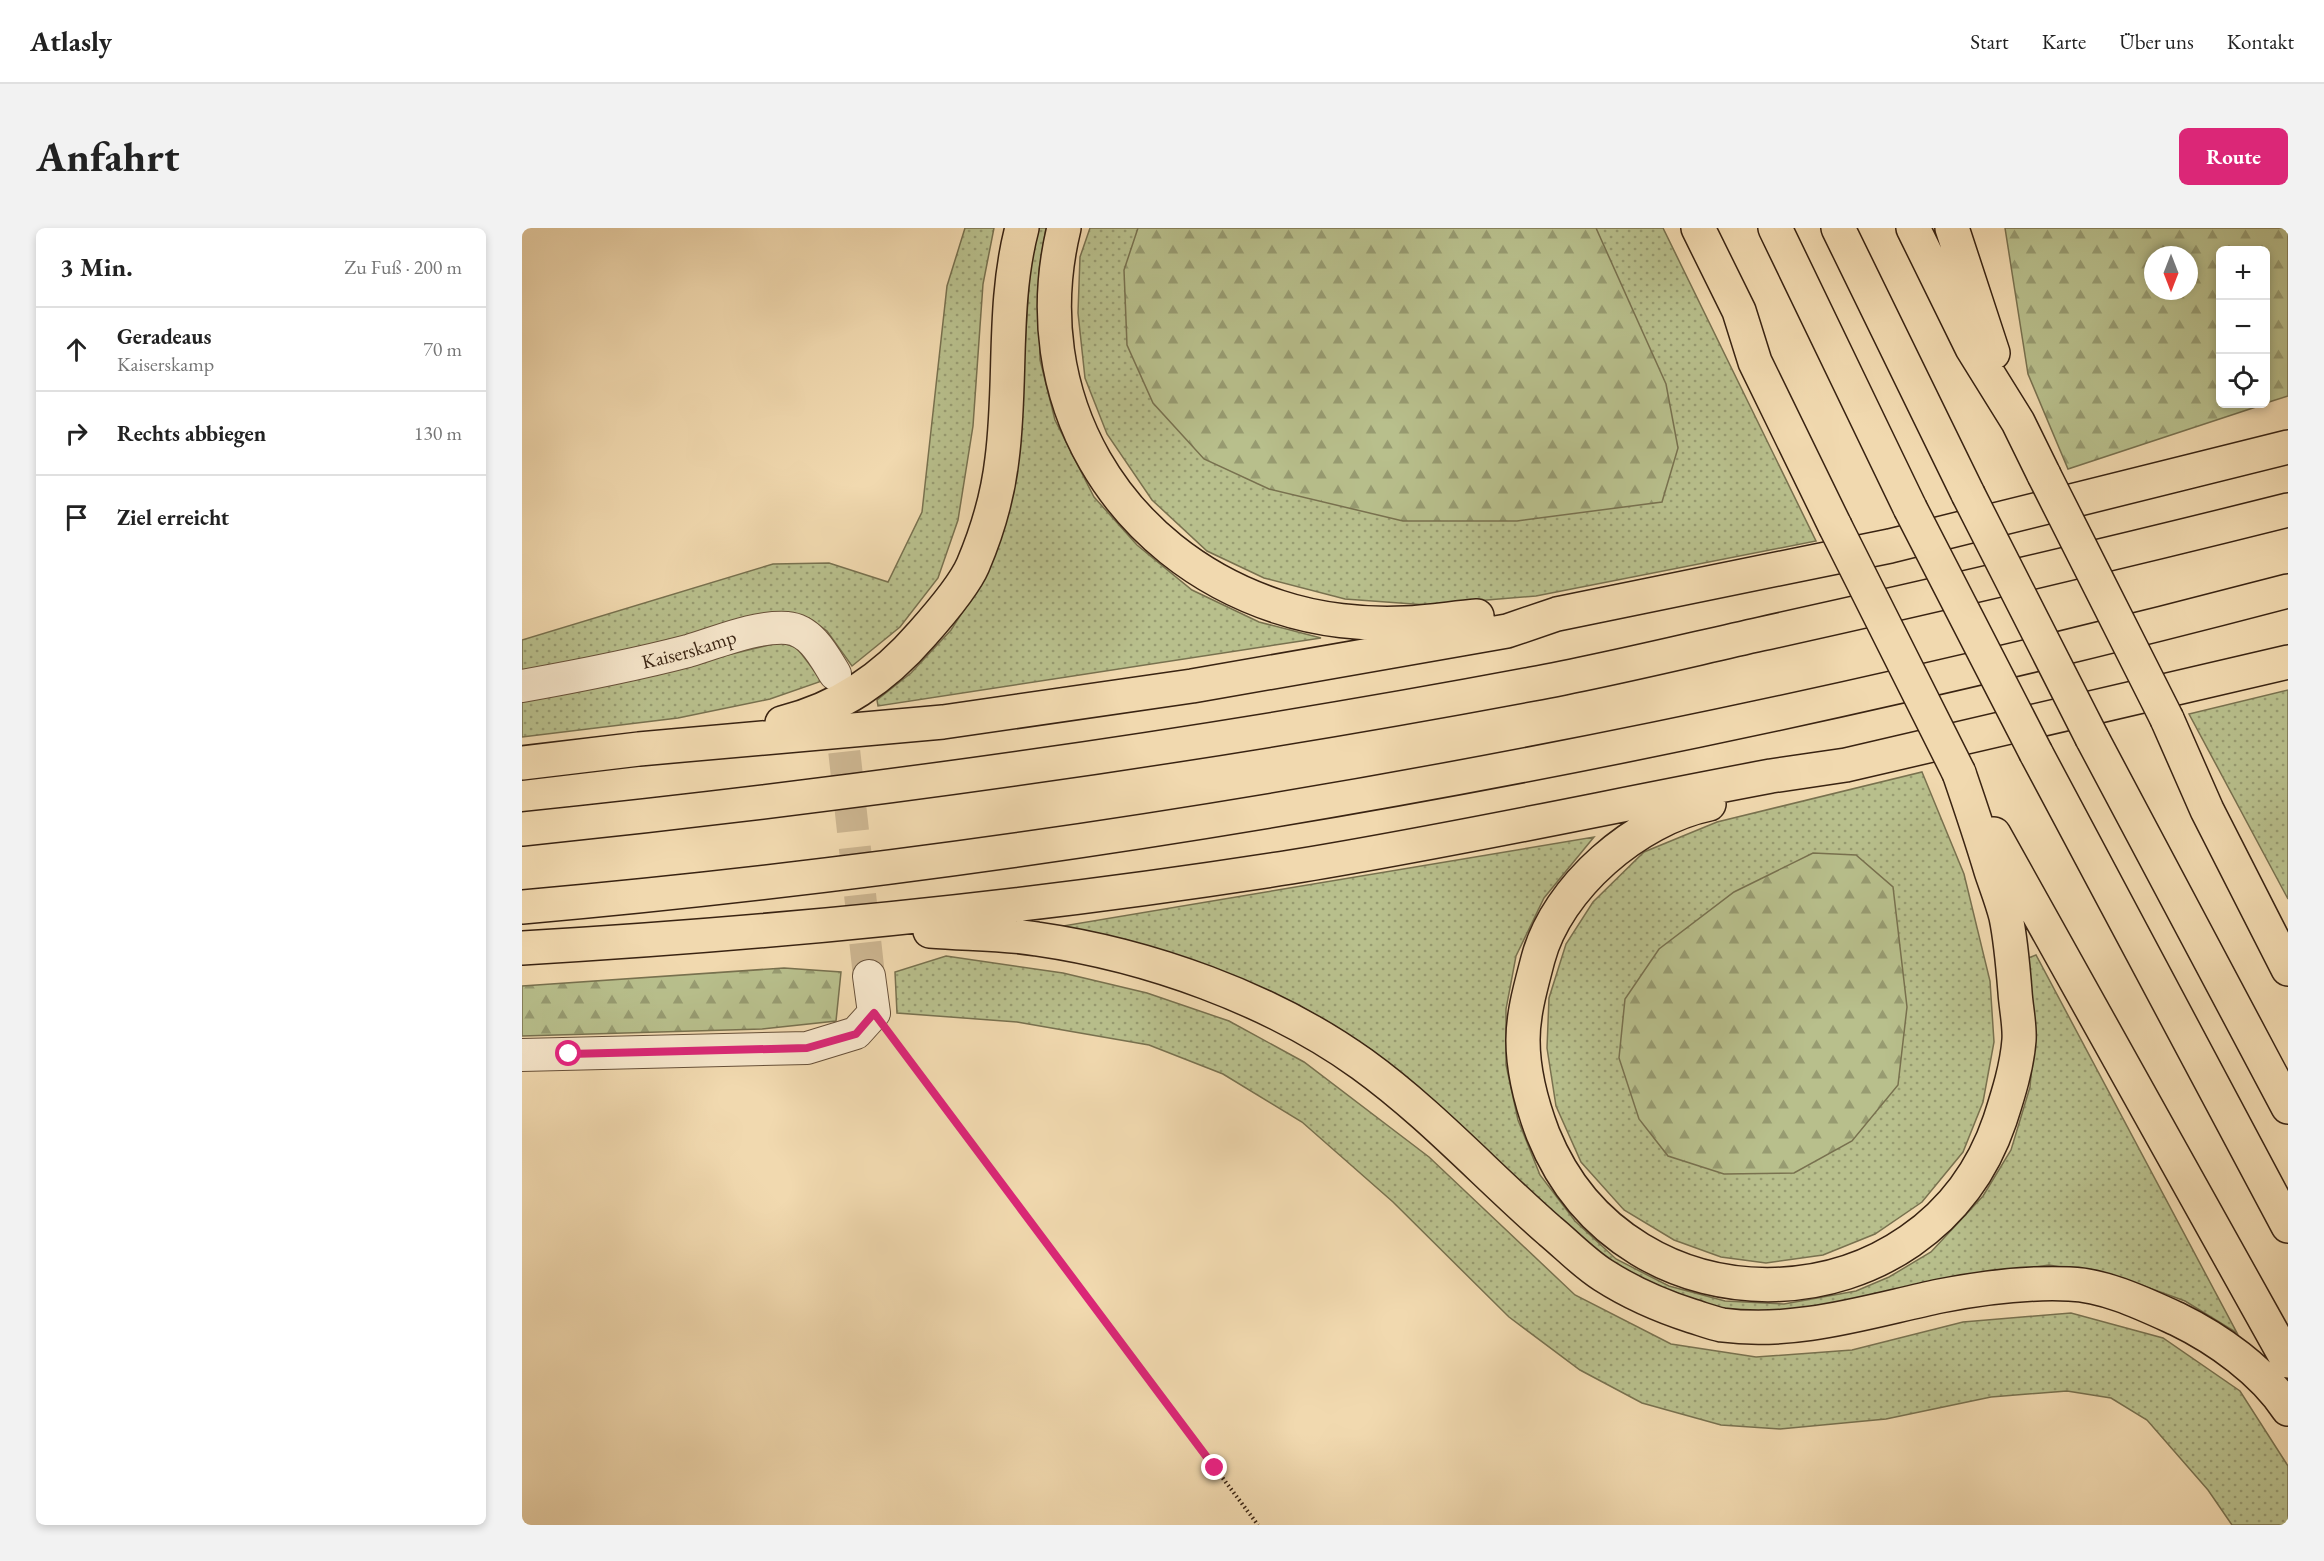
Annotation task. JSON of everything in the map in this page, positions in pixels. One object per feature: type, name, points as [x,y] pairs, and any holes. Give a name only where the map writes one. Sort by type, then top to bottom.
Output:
[{"type":"highway","points":[[639,749],[765,727],[808,717],[846,700],[876,679],[908,650],[939,615],[972,567],[989,518],[1002,460],[1012,280],[1022,228]]},
{"type":"highway","points":[[1064,228],[1057,256],[1054,301],[1057,351],[1068,403],[1088,449],[1114,489],[1146,528],[1186,563],[1230,588],[1270,604],[1340,620],[1404,623],[1502,613],[1557,614]]},
{"type":"highway","points":[[1679,228],[1720,312],[1755,362]]},
{"type":"highway","points":[[1698,228],[1739,311],[1755,362],[1959,773],[2288,1361]]},
{"type":"highway","points":[[1775,228],[1910,508],[2036,753],[2288,1226]]},
{"type":"highway","points":[[1838,228],[1968,494],[2092,738],[2288,1107]]},
{"type":"highway","points":[[1913,228],[1972,348],[2018,422],[2167,719],[2207,810],[2288,969]]},
{"type":"highway","points":[[1952,228],[2018,422]]},
{"type":"highway","points":[[2226,463],[2288,435]]},
{"type":"highway","points":[[522,763],[639,749],[943,722],[1192,686],[1507,631],[1557,614],[1890,546],[2288,447]]},
{"type":"highway","points":[[522,829],[679,813],[933,782],[1213,740],[1524,686],[2110,555],[2288,510]]},
{"type":"highway","points":[[522,907],[840,874],[1246,815],[1568,756],[1889,690],[2139,630],[2288,591]]},
{"type":"highway","points":[[522,948],[659,940],[970,911],[1292,866],[1771,776],[1846,765],[2051,719],[2284,661]]},
{"type":"highway","points":[[2167,719],[2247,849],[2288,926]]},
{"type":"highway","points":[[1846,765],[1772,791],[1688,808],[1632,837],[1600,863],[1566,902],[1542,944],[1528,997],[1523,1040],[1526,1071],[1536,1116],[1554,1160],[1579,1196],[1611,1230],[1660,1262],[1714,1279],[1770,1286],[1814,1282],[1873,1263],[1915,1238],[1946,1212],[1974,1175],[1993,1139],[2009,1092],[2019,1039],[2013,969],[2005,915],[1959,773]]},
{"type":"highway","points":[[824,924],[1035,938],[1104,951],[1169,969],[1231,993],[1295,1023],[1361,1064],[1446,1135],[1530,1214],[1600,1274],[1663,1307],[1720,1325],[1787,1327],[1852,1317],[1955,1294],[2009,1286],[2072,1284],[2133,1298],[2192,1326],[2238,1358],[2278,1393],[2288,1409]]},
{"type":"street","name":"Kaiserskamp","points":[[522,686],[687,651],[759,631],[789,628],[806,636],[818,646],[835,674]]},
{"type":"street","points":[[522,1055],[807,1048],[856,1034],[874,1013],[869,976]]},
{"type":"path","points":[[874,1013],[1258,1525]]},
{"type":"green space","points":[[965,228],[994,228],[983,284],[973,426],[958,520],[938,578],[900,627],[852,666],[827,631],[809,618],[774,620],[522,676],[522,640],[773,564],[829,563],[888,582],[922,512],[947,286]]},
{"type":"green space","points":[[1036,228],[1046,228],[1039,270],[1040,360],[1055,420],[1094,497],[1137,545],[1192,590],[1259,622],[1321,638],[878,706],[877,700],[911,673],[951,630],[983,580],[1020,427],[1030,268]]},
{"type":"green space","points":[[1090,228],[1663,228],[1816,541],[1536,596],[1427,605],[1345,599],[1264,578],[1207,551],[1152,500],[1107,434],[1085,378],[1078,313],[1080,257]]},
{"type":"green space","points":[[1138,228],[1596,228],[1666,384],[1678,448],[1662,502],[1517,521],[1403,521],[1269,489],[1204,459],[1153,403],[1127,345],[1124,270]]},
{"type":"green space","points":[[2005,228],[2288,228],[2288,396],[2270,402],[2270,246],[2216,246],[2216,408],[2253,408],[2068,469],[2028,374]]},
{"type":"green space","points":[[781,642],[797,648],[822,681],[770,699],[678,718],[522,737],[522,700],[637,677]]},
{"type":"green space","points":[[2288,690],[2288,899],[2189,714]]},
{"type":"green space","points":[[1922,772],[1964,874],[1990,981],[1994,1042],[1983,1102],[1963,1152],[1922,1202],[1875,1234],[1823,1255],[1766,1263],[1721,1257],[1674,1240],[1624,1210],[1581,1162],[1556,1106],[1547,1048],[1549,998],[1566,944],[1593,902],[1644,852],[1717,822]]},
{"type":"green space","points":[[1594,837],[1544,898],[1516,956],[1506,1009],[1506,1065],[1518,1120],[1540,1175],[1575,1221],[1616,1259],[1669,1286],[1725,1301],[1784,1304],[1856,1291],[1889,1277],[1931,1252],[1983,1196],[2011,1150],[2030,1087],[2035,1027],[2028,958],[2036,955],[2237,1333],[2185,1301],[2119,1277],[2049,1265],[1960,1278],[1787,1314],[1725,1311],[1668,1296],[1613,1267],[1394,1070],[1057,927]]},
{"type":"green space","points":[[1813,853],[1856,855],[1893,887],[1907,1007],[1898,1085],[1852,1141],[1794,1173],[1724,1174],[1668,1156],[1639,1119],[1619,1058],[1625,999],[1659,949],[1734,892]]},
{"type":"green space","points":[[946,956],[1063,973],[1147,993],[1229,1021],[1304,1062],[1429,1157],[1575,1295],[1671,1344],[1756,1357],[1852,1350],[1963,1322],[2071,1313],[2163,1338],[2240,1391],[2288,1466],[2288,1525],[2232,1525],[2208,1490],[2147,1420],[2111,1398],[2067,1391],[1991,1397],[1886,1419],[1780,1429],[1721,1425],[1642,1403],[1580,1370],[1509,1317],[1393,1202],[1302,1122],[1223,1074],[1149,1045],[1017,1022],[897,1013],[895,972]]},
{"type":"green space","points":[[784,968],[841,972],[836,1021],[762,1029],[522,1036],[522,986]]},
{"type":"tunnel","points":[[839,704],[869,976]]},
{"type":"route","points":[[569,1054],[807,1048],[856,1034],[874,1013],[1215,1468]]}]
